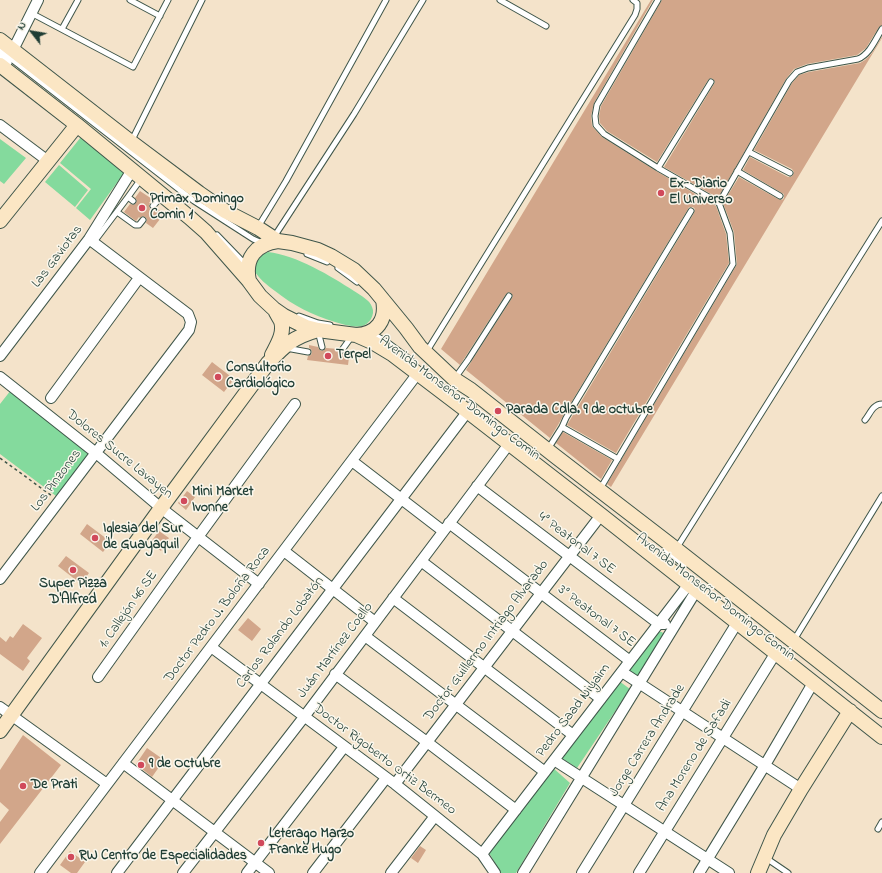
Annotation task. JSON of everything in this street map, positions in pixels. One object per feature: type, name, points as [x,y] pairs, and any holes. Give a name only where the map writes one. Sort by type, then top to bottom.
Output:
[{"type":"main road","name":"Avenida Monseñor Domingo Comin","points":[[0,40],[6,50],[225,211],[258,228],[274,242],[305,246],[331,256],[354,270],[364,279],[385,308],[424,355],[676,548],[882,711]]},
{"type":"main road","name":"Avenida Monseñor Domingo Comin","points":[[0,65],[135,170],[206,232],[255,284],[260,296],[277,306],[284,316],[295,322],[318,330],[355,333],[417,368],[468,407],[509,444],[882,737]]},
{"type":"main road","points":[[0,221],[77,125]]},
{"type":"main road","points":[[255,284],[247,274],[248,266],[253,253],[258,248],[274,242]]},
{"type":"main road","points":[[268,363],[281,335],[281,322],[277,306]]},
{"type":"main road","points":[[355,333],[363,335],[376,328],[381,322],[385,308]]},
{"type":"main road","points":[[0,731],[268,363],[293,340],[318,330]]},
{"type":"main road","points":[[758,873],[774,836],[801,789],[850,712]]},
{"type":"street","points":[[6,50],[38,0]]},
{"type":"street","points":[[0,125],[48,161]]},
{"type":"street","name":"Las Gaviotas","points":[[0,356],[92,240],[135,170]]},
{"type":"street","points":[[51,398],[139,278],[92,240]]},
{"type":"street","name":"Los Pinzones","points":[[0,579],[189,330],[191,322],[188,314],[139,278]]},
{"type":"street","name":"Doctor Pedro J. Boloña Roca","points":[[40,873],[352,461],[417,368]]},
{"type":"street","name":"Dolores Sucre Lavayen","points":[[0,377],[96,453],[161,508],[259,584]]},
{"type":"street","name":"1º Callejón 46 SE","points":[[98,677],[294,404]]},
{"type":"street","name":"Carlos Rolando Lobatón","points":[[117,873],[468,407]]},
{"type":"street","name":"Juán Martínez Coello","points":[[183,873],[304,717],[509,444]]},
{"type":"street","points":[[352,461],[443,532]]},
{"type":"street","name":"4° Peatonal 7 SE","points":[[477,486],[659,624],[665,624],[672,631]]},
{"type":"street","name":"Doctor Guillermo Intriago Alvarado","points":[[312,873],[390,781],[427,742],[601,515]]},
{"type":"street","name":"3° Peatonal 7 SE","points":[[449,523],[630,661]]},
{"type":"street","points":[[284,551],[375,622]]},
{"type":"street","points":[[421,560],[601,699]]},
{"type":"street","points":[[523,873],[672,631],[692,588]]},
{"type":"street","name":"Pedro Saad Niyaim","points":[[482,854],[659,624],[692,588]]},
{"type":"street","points":[[393,598],[573,735]]},
{"type":"street","name":"Jorge Carrera Andrade","points":[[582,873],[737,623]]},
{"type":"street","points":[[365,636],[545,772]]},
{"type":"street","name":"Doctor Rigoberto Ortiz Bermeo","points":[[211,647],[435,816],[482,854],[495,873]]},
{"type":"street","name":"Ana Moreno de Safadi","points":[[639,873],[775,654]]},
{"type":"street","points":[[622,672],[801,789]]},
{"type":"street","points":[[335,674],[516,810]]},
{"type":"street","points":[[699,873],[765,766],[813,683]]},
{"type":"street","points":[[0,707],[107,784]]},
{"type":"street","points":[[247,873],[344,746]]},
{"type":"street","points":[[554,760],[729,873]]},
{"type":"street","points":[[123,763],[269,873]]},
{"type":"street","points":[[391,873],[435,816]]},
{"type":"lane","points":[[62,29],[78,0]]},
{"type":"lane","points":[[130,0],[160,16]]},
{"type":"lane","points":[[31,13],[133,67],[168,0]]},
{"type":"lane","points":[[131,142],[202,0]]},
{"type":"lane","points":[[258,228],[286,181],[386,0]]},
{"type":"lane","points":[[274,242],[423,0]]},
{"type":"lane","points":[[500,0],[546,26]]},
{"type":"lane","points":[[424,355],[635,15],[637,3],[633,0]]},
{"type":"lane","points":[[600,490],[732,264],[730,233],[719,203],[658,168],[604,134],[596,125],[595,116],[597,105],[658,0]]},
{"type":"lane","points":[[719,203],[789,80],[796,72],[808,68],[863,57],[868,53],[882,29]]},
{"type":"lane","name":"Avenida Monseñor Domingo Comin","points":[[6,50],[194,201],[253,238],[274,242]]},
{"type":"lane","points":[[0,56],[31,82]]},
{"type":"lane","points":[[658,168],[711,82]]},
{"type":"lane","name":"Avenida Monseñor Domingo Comin","points":[[50,96],[135,170]]},
{"type":"lane","points":[[749,152],[790,173]]},
{"type":"lane","points":[[92,240],[130,199],[135,170]]},
{"type":"lane","points":[[738,171],[780,196]]},
{"type":"lane","points":[[153,206],[162,195]]},
{"type":"lane","points":[[547,450],[691,211]]},
{"type":"lane","points":[[117,212],[135,225],[139,224],[143,220]]},
{"type":"lane","points":[[676,548],[882,221]]},
{"type":"lane","points":[[215,233],[248,266]]},
{"type":"lane","points":[[303,253],[310,254],[326,261],[360,285]]},
{"type":"lane","points":[[454,379],[509,296]]},
{"type":"lane","points":[[293,314],[318,323],[333,325]]},
{"type":"lane","points":[[318,330],[322,347]]},
{"type":"lane","name":"Avenida Monseñor Domingo Comin","points":[[370,332],[387,342],[417,368]]},
{"type":"lane","points":[[342,350],[355,333]]},
{"type":"lane","name":"Avenida Monseñor Domingo Comin","points":[[409,342],[424,355]]},
{"type":"lane","points":[[283,348],[308,352]]},
{"type":"lane","name":"Avenida Monseñor Domingo Comin","points":[[436,370],[561,468]]},
{"type":"lane","points":[[866,420],[875,406],[880,403],[882,404]]},
{"type":"lane","name":"Avenida Monseñor Domingo Comin","points":[[468,407],[713,596]]},
{"type":"lane","points":[[562,427],[618,459]]},
{"type":"lane","points":[[794,642],[882,496]]},
{"type":"lane","name":"Avenida Monseñor Domingo Comin","points":[[662,547],[687,566]]},
{"type":"lane","points":[[878,829],[882,822]]},
{"type":"lane","points":[[765,858],[788,873]]},
{"type":"path","points":[[0,458],[59,501]]},
{"type":"green space","points":[[81,137],[124,173],[90,220],[76,208],[91,189],[60,163]]},
{"type":"green space","points":[[0,139],[26,158],[4,184],[0,181]]},
{"type":"green space","points":[[59,165],[88,190],[75,207],[45,182]]},
{"type":"green space","points":[[268,252],[290,257],[313,267],[362,296],[371,304],[373,308],[371,319],[364,325],[350,326],[304,310],[289,301],[263,282],[254,270],[259,258]]},
{"type":"green space","points":[[11,390],[93,456],[60,499],[0,454],[0,404]]},
{"type":"green space","points":[[657,632],[662,632],[664,635],[636,679],[627,673]]},
{"type":"green space","points":[[619,681],[630,689],[577,768],[560,757]]},
{"type":"green space","points":[[552,767],[570,783],[516,873],[501,873],[488,851]]},
{"type":"building","points":[[651,0],[653,0],[594,103],[591,116],[592,126],[602,137],[716,206],[726,234],[729,263],[616,453],[567,425],[694,213],[695,209],[693,207],[689,207],[550,438],[466,370],[512,298],[513,296],[511,293],[509,292],[506,294],[460,365],[441,349]]},
{"type":"building","points":[[662,0],[882,0],[882,25],[879,27],[866,48],[857,55],[807,64],[794,69],[786,79],[718,198],[664,167],[714,84],[715,82],[713,79],[711,78],[708,80],[657,162],[607,131],[600,123],[599,116],[601,106]]},
{"type":"building","points":[[882,37],[611,487],[607,484],[737,264],[734,232],[723,203],[739,177],[778,199],[782,200],[784,198],[784,194],[743,170],[750,157],[788,177],[793,175],[794,172],[792,169],[754,150],[792,83],[799,75],[809,72],[860,63],[872,53]]},
{"type":"building","name":"Primax Domingo Comin 1","points":[[140,191],[152,199],[149,203],[150,209],[154,210],[157,208],[164,214],[153,228],[146,223],[147,219],[145,217],[139,217],[136,221],[124,212],[130,204],[134,205],[136,203],[137,200],[135,198]]},
{"type":"building","name":"Terpel","points":[[309,345],[318,347],[321,351],[326,348],[338,349],[341,354],[347,350],[350,350],[348,365],[307,360],[308,356],[311,355],[312,352]]},
{"type":"building","name":"Consultorio Cardiológico","points":[[212,362],[234,379],[224,392],[202,375]]},
{"type":"building","points":[[563,432],[612,460],[601,479],[556,443]]},
{"type":"building","points":[[187,491],[195,497],[186,510],[178,503]]},
{"type":"building","name":"Iglesia del Sur de Guayaquil","points":[[87,524],[111,542],[103,552],[80,534]]},
{"type":"building","points":[[159,531],[169,538],[161,551],[150,543]]},
{"type":"building","name":"Super Pizza D'Alfred","points":[[66,556],[89,573],[81,584],[58,566]]},
{"type":"building","points":[[248,618],[261,629],[252,641],[238,630]]},
{"type":"building","points":[[23,624],[42,638],[27,658],[30,661],[23,671],[0,654],[0,637],[6,642],[10,636],[13,638]]},
{"type":"building","name":"De Prati","points":[[23,735],[61,765],[0,844],[0,822],[9,810],[0,802],[0,770]]},
{"type":"building","points":[[147,748],[164,760],[152,777],[136,764]]},
{"type":"building","points":[[420,846],[426,850],[418,863],[411,858]]},
{"type":"building","name":"RW Centro de Especialidades","points":[[70,851],[85,862],[77,873],[71,873],[60,865]]},
{"type":"place","name":"Ex- Diario El Universo","points":[[661,193]]},
{"type":"place","name":"Primax Domingo Comin 1","points":[[142,208]]},
{"type":"place","name":"Terpel","points":[[328,356]]},
{"type":"place","name":"Consultorio Cardiológico","points":[[218,377]]},
{"type":"place","name":"Parada Cdla. 9 de octubre","points":[[498,411]]},
{"type":"place","name":"Mini Market Ivonne","points":[[184,501]]},
{"type":"place","name":"Iglesia del Sur de Guayaquil","points":[[95,538]]},
{"type":"place","name":"Super Pizza D'Alfred","points":[[73,570]]},
{"type":"place","name":"9 de Octubre","points":[[141,765]]},
{"type":"place","name":"De Prati","points":[[23,786]]},
{"type":"place","name":"Leterago Marzo Franke Hugo","points":[[261,843]]},
{"type":"place","name":"RW Centro de Especialidades","points":[[71,857]]}]
